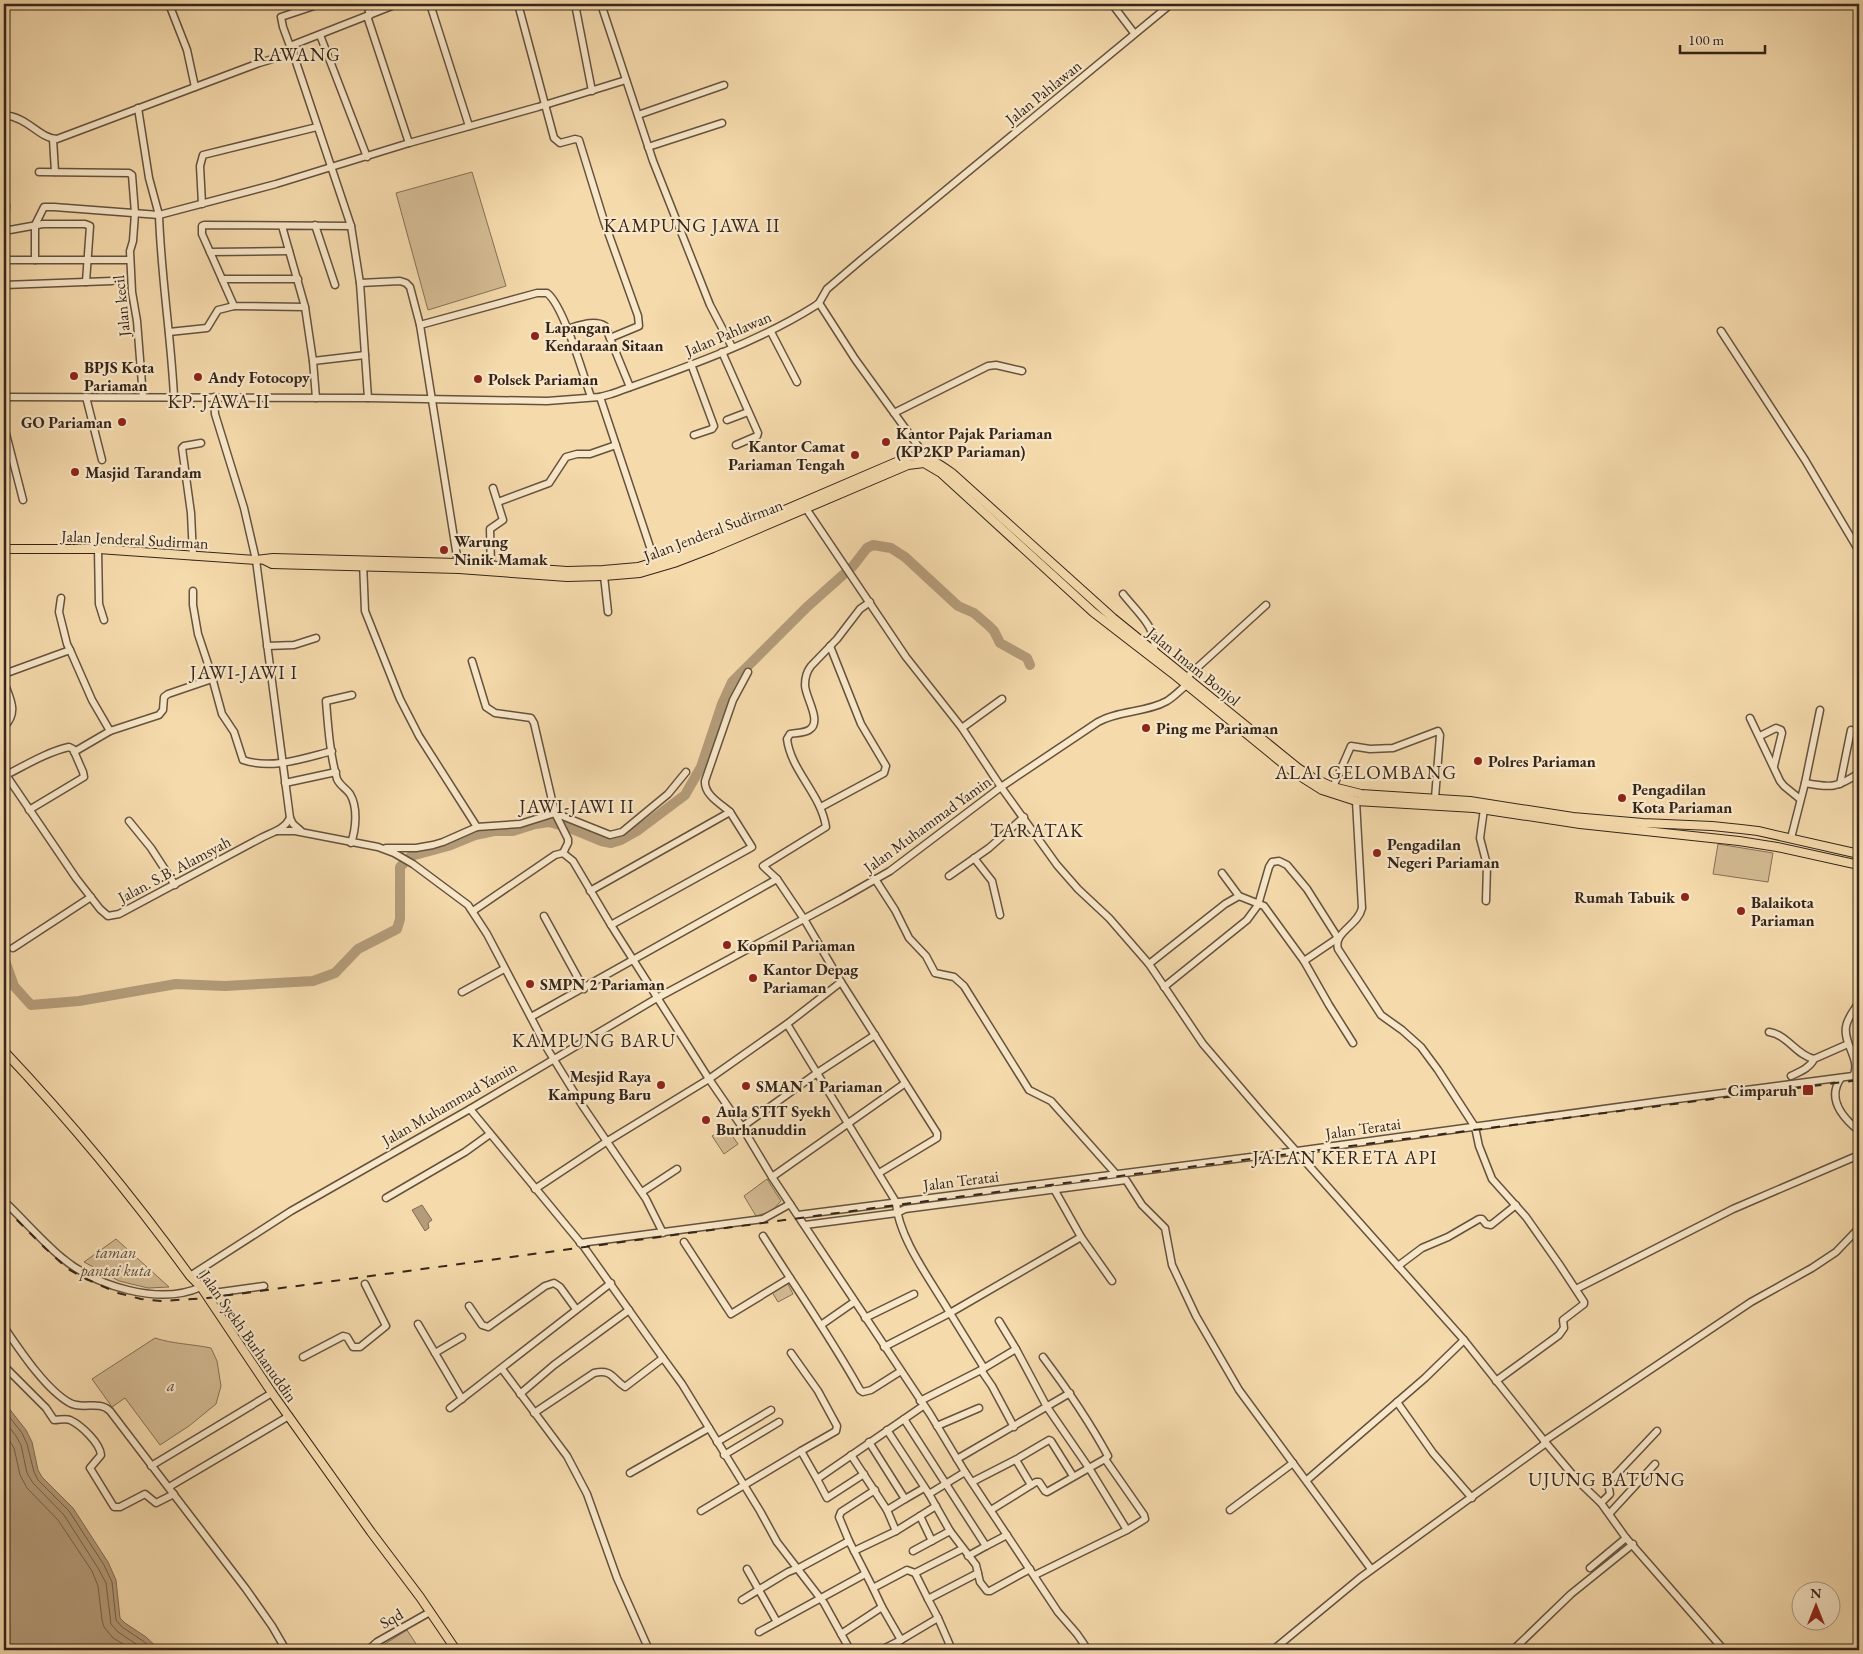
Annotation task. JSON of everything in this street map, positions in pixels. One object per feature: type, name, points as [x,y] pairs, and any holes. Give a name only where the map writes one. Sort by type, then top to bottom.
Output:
[{"type":"main road","name":"Jalan Jenderal Sudirman","points":[[363,563],[518,571],[603,570],[638,567],[712,545],[846,486],[922,459]]},
{"type":"main road","name":"Jalan Imam Bonjol","points":[[922,459],[1100,604],[1312,785],[1356,801],[1435,798],[1516,811]]},
{"type":"main road","name":"Jalan Jenderal Sudirman","points":[[4,549],[98,549],[260,560],[272,564],[458,563],[567,577],[632,574],[657,568],[805,508],[846,486]]},
{"type":"main road","name":"Jalan Imam Bonjol","points":[[1018,537],[1093,612],[1188,681]]},
{"type":"main road","points":[[1093,612],[1100,604]]},
{"type":"main road","name":"Jalan Imam Bonjol","points":[[1274,753],[1313,778],[1333,787],[1390,800],[1573,817],[1757,844],[1859,865]]},
{"type":"main road","name":"Jalan Imam Bonjol","points":[[1643,827],[1712,826],[1758,831],[1859,854]]},
{"type":"main road","points":[[1739,841],[1740,829]]},
{"type":"main road","points":[[1757,844],[1758,831]]},
{"type":"main road","points":[[1843,862],[1847,851]]},
{"type":"main road","name":"Jalan Syekh Burhanuddin","points":[[4,1051],[55,1107],[128,1193],[190,1276],[201,1287],[272,1392],[456,1650]]},
{"type":"street","points":[[169,4],[187,50],[196,87]]},
{"type":"street","points":[[367,4],[409,143]]},
{"type":"street","points":[[4,115],[20,118],[53,139],[70,135],[292,50],[320,35],[397,4]]},
{"type":"street","points":[[430,4],[469,126]]},
{"type":"street","points":[[518,4],[539,75],[544,105],[556,142],[579,140],[638,316],[639,326],[610,338]]},
{"type":"street","points":[[575,4],[592,91]]},
{"type":"street","points":[[601,4],[648,147],[710,305],[732,347]]},
{"type":"street","points":[[1112,4],[1134,34]]},
{"type":"street","name":"Jalan Pahlawan","points":[[4,396],[547,401],[600,396],[630,387],[771,332],[819,303],[827,289],[843,275],[1170,4]]},
{"type":"street","points":[[314,6],[281,17],[282,27],[292,50],[351,226],[360,283],[368,398]]},
{"type":"street","points":[[320,35],[366,156]]},
{"type":"street","points":[[34,260],[36,225],[42,209],[46,207],[159,215],[332,168],[409,143],[626,80]]},
{"type":"street","points":[[638,115],[724,85]]},
{"type":"street","points":[[138,108],[149,178],[159,215],[160,247],[172,356],[174,397]]},
{"type":"street","points":[[648,147],[722,123]]},
{"type":"street","points":[[202,204],[200,166],[203,155],[317,127]]},
{"type":"street","points":[[39,172],[55,172],[53,139]]},
{"type":"street","name":"Jalan kecil","points":[[55,172],[131,173],[135,213],[130,260],[143,397]]},
{"type":"street","points":[[6,206],[4,231],[58,223],[85,224],[90,226],[86,282]]},
{"type":"street","points":[[234,306],[202,234],[204,225],[351,226]]},
{"type":"street","points":[[282,226],[306,307],[316,398]]},
{"type":"street","points":[[315,226],[335,285]]},
{"type":"street","points":[[210,252],[288,251]]},
{"type":"street","points":[[4,260],[130,260]]},
{"type":"street","points":[[222,279],[298,279]]},
{"type":"street","points":[[4,285],[112,281]]},
{"type":"street","points":[[360,283],[400,281],[406,283],[411,291],[420,325],[458,563]]},
{"type":"street","points":[[420,325],[541,292],[547,293],[554,300],[567,329],[591,397]]},
{"type":"street","points":[[819,303],[855,359],[918,446],[922,459]]},
{"type":"street","points":[[169,332],[207,328],[218,310],[234,306],[306,307]]},
{"type":"street","points":[[567,329],[602,323],[605,326],[630,387]]},
{"type":"street","points":[[1721,331],[1805,460],[1859,551]]},
{"type":"street","points":[[771,332],[797,382]]},
{"type":"street","points":[[722,352],[758,435],[736,445]]},
{"type":"street","points":[[313,361],[365,355]]},
{"type":"street","points":[[691,364],[714,426],[712,429],[694,435]]},
{"type":"street","points":[[894,413],[988,366],[996,365],[1022,371]]},
{"type":"street","points":[[600,396],[655,562]]},
{"type":"street","points":[[86,397],[102,460]]},
{"type":"street","points":[[214,398],[215,414],[260,560],[267,646],[290,818],[293,824],[307,834]]},
{"type":"street","points":[[727,420],[748,412]]},
{"type":"street","points":[[4,426],[23,500]]},
{"type":"street","points":[[194,556],[182,448],[201,443]]},
{"type":"street","points":[[498,502],[549,483],[562,460],[568,456],[590,454],[616,445]]},
{"type":"street","points":[[491,566],[490,529],[503,520],[493,488]]},
{"type":"street","points":[[805,508],[906,657],[962,728],[1001,787],[1057,865],[1078,889],[1109,918],[1149,964],[1203,1044],[1464,1340],[1576,1480],[1610,1512],[1626,1538],[1724,1650]]},
{"type":"street","points":[[98,549],[99,604],[104,620]]},
{"type":"street","points":[[363,563],[365,611],[406,713],[477,827]]},
{"type":"street","points":[[604,576],[608,612]]},
{"type":"street","points":[[192,591],[196,622],[222,714],[234,732],[243,760],[282,763],[332,751]]},
{"type":"street","points":[[1123,594],[1153,632],[1156,643],[1154,651]]},
{"type":"street","points":[[61,598],[59,612],[66,644],[92,700],[110,731]]},
{"type":"street","points":[[870,602],[860,608],[837,639],[810,666],[805,681],[807,697],[815,721],[813,727],[790,734],[787,739],[798,770],[821,807],[826,828],[763,866],[777,879],[804,919],[937,1136],[937,1138],[879,1173]]},
{"type":"street","name":"Jalan Muhammad Yamin","points":[[190,1276],[292,1211],[470,1109],[657,998],[875,879],[1073,737],[1107,717],[1158,705],[1175,695],[1266,605]]},
{"type":"street","points":[[267,646],[294,645],[316,638]]},
{"type":"street","points":[[821,807],[884,774],[886,770],[886,766],[861,724],[830,646]]},
{"type":"street","points":[[4,674],[70,650]]},
{"type":"street","points":[[472,661],[486,707],[495,714],[531,718],[534,723],[555,814],[568,843],[563,853],[552,856],[473,911]]},
{"type":"street","points":[[612,925],[752,847],[730,812],[705,787],[705,781],[733,700],[748,672]]},
{"type":"street","points":[[74,752],[110,731],[159,715],[163,710],[164,697],[168,694],[212,679]]},
{"type":"street","points":[[4,682],[13,712],[4,727]]},
{"type":"street","points":[[351,843],[355,823],[352,801],[349,792],[339,783],[336,772],[326,701],[352,695]]},
{"type":"street","points":[[962,728],[1002,699]]},
{"type":"street","points":[[1791,838],[1805,783],[1820,710]]},
{"type":"street","points":[[1750,718],[1777,775],[1784,786],[1800,799]]},
{"type":"street","points":[[1760,736],[1776,728],[1781,730],[1782,733],[1774,766]]},
{"type":"street","points":[[1840,784],[1851,730]]},
{"type":"street","points":[[1333,787],[1351,746],[1370,749],[1393,748],[1438,731],[1440,735],[1435,798]]},
{"type":"street","points":[[5,774],[63,748],[69,747],[74,752],[84,777],[30,810]]},
{"type":"street","points":[[285,783],[336,772]]},
{"type":"street","points":[[378,848],[433,845],[477,827],[520,824],[555,814],[610,835],[617,834],[622,832],[668,794],[686,772]]},
{"type":"street","points":[[1805,783],[1826,787],[1840,784],[1859,773]]},
{"type":"street","name":"Jalan. S.B. Alamsyah","points":[[5,774],[91,897],[108,916],[114,916],[277,831]]},
{"type":"street","points":[[1304,961],[1338,938],[1357,921],[1362,908],[1356,801]]},
{"type":"street","points":[[1484,809],[1480,838],[1487,865],[1486,901]]},
{"type":"street","points":[[590,891],[730,812]]},
{"type":"street","points":[[949,876],[989,848],[1024,817]]},
{"type":"street","points":[[277,831],[290,818]]},
{"type":"street","points":[[129,821],[151,848],[175,884]]},
{"type":"street","points":[[277,831],[293,830],[394,853],[468,905],[548,1050],[606,1142],[642,1192],[663,1233]]},
{"type":"street","points":[[563,853],[573,861],[657,998],[742,1127],[772,1177],[805,1224],[854,1302],[937,1426],[965,1472],[1058,1612],[1088,1650]]},
{"type":"street","points":[[974,858],[992,881],[1000,915]]},
{"type":"street","points":[[1164,988],[1239,927],[1258,904],[1272,862],[1279,861],[1287,865],[1307,889],[1338,938]]},
{"type":"street","points":[[1222,873],[1239,896],[1264,906],[1304,961],[1328,1006],[1353,1043]]},
{"type":"street","points":[[531,1017],[777,879]]},
{"type":"street","points":[[875,879],[895,910],[909,938],[926,956],[935,973],[954,977],[964,986],[1029,1090],[1051,1101],[1116,1174]]},
{"type":"street","points":[[1149,964],[1232,898],[1239,896]]},
{"type":"street","points":[[13,948],[91,897]]},
{"type":"street","points":[[544,916],[584,988]]},
{"type":"street","points":[[1338,938],[1336,944],[1341,954],[1381,1015],[1402,1030],[1438,1070],[1475,1127],[1479,1146],[1488,1171],[1495,1183],[1516,1205],[1576,1289],[1584,1304],[1563,1320],[1564,1332],[1496,1382]]},
{"type":"street","points":[[462,992],[504,969]]},
{"type":"street","points":[[535,1189],[606,1142],[709,1079],[787,1024],[841,982]]},
{"type":"street","points":[[1859,1002],[1846,1028],[1848,1044],[1858,1067],[1853,1076],[1841,1078],[1836,1086],[1835,1100],[1848,1122],[1859,1131]]},
{"type":"street","points":[[787,1024],[896,1202],[896,1212],[912,1249],[1014,1427]]},
{"type":"street","points":[[1769,1032],[1784,1038],[1801,1054],[1814,1059]]},
{"type":"street","points":[[742,1127],[875,1034]]},
{"type":"street","points":[[1792,1076],[1806,1068],[1814,1059],[1848,1044]]},
{"type":"street","points":[[542,1065],[548,1050]]},
{"type":"street","name":"Jalan Teratai","points":[[798,1215],[1297,1151],[1841,1078]]},
{"type":"street","points":[[772,1177],[904,1084]]},
{"type":"street","points":[[470,1109],[611,1283],[709,1428],[777,1542],[799,1568],[834,1621],[850,1650]]},
{"type":"street","points":[[386,1198],[458,1156],[490,1134]]},
{"type":"street","points":[[1576,1289],[1733,1209],[1859,1155]]},
{"type":"street","points":[[642,1192],[678,1169]]},
{"type":"street","points":[[805,1224],[1126,1180],[1142,1205],[1164,1228],[1172,1265],[1196,1316],[1240,1390],[1371,1569]]},
{"type":"street","points":[[1054,1189],[1081,1237],[1112,1280]]},
{"type":"street","points":[[4,1201],[62,1258],[90,1276],[119,1287],[148,1294],[184,1293],[201,1287]]},
{"type":"street","points":[[580,1243],[763,1219],[790,1204]]},
{"type":"street","points":[[1398,1266],[1422,1248],[1443,1240],[1479,1219],[1491,1225],[1516,1205]]},
{"type":"street","points":[[1273,1650],[1371,1569],[1472,1498],[1545,1442],[1751,1302],[1812,1268],[1836,1252],[1859,1228]]},
{"type":"street","points":[[763,1236],[821,1325],[860,1390],[863,1392],[871,1390],[901,1371]]},
{"type":"street","points":[[884,1347],[950,1313],[1081,1237]]},
{"type":"street","points":[[684,1242],[731,1314],[790,1278]]},
{"type":"street","points":[[469,1306],[482,1325],[488,1327],[545,1286],[554,1283],[560,1287],[576,1309]]},
{"type":"street","points":[[450,1408],[611,1283]]},
{"type":"street","points":[[303,1357],[343,1336],[347,1337],[353,1347],[360,1347],[386,1326],[365,1284]]},
{"type":"street","points":[[206,1294],[264,1286]]},
{"type":"street","points":[[865,1318],[914,1294]]},
{"type":"street","points":[[821,1325],[854,1302]]},
{"type":"street","points":[[520,1394],[554,1365],[629,1310]]},
{"type":"street","points":[[999,1320],[1047,1407],[1089,1468],[1127,1530]]},
{"type":"street","points":[[418,1324],[462,1399]]},
{"type":"street","points":[[4,1327],[45,1381],[60,1396],[71,1403],[83,1407],[96,1405],[107,1408],[262,1611],[286,1650]]},
{"type":"street","points":[[435,1353],[462,1337]]},
{"type":"street","points":[[1307,1480],[1425,1378],[1464,1340]]},
{"type":"street","points":[[817,1479],[922,1404],[1016,1349]]},
{"type":"street","points":[[701,1512],[836,1431],[837,1426],[818,1391],[791,1353]]},
{"type":"street","points":[[1035,1575],[1127,1530],[1144,1521],[1145,1517],[1106,1459],[1108,1456],[1090,1424],[1043,1357]]},
{"type":"street","points":[[534,1413],[594,1373],[604,1372],[611,1374],[625,1387],[663,1358]]},
{"type":"street","points":[[4,1366],[46,1408],[54,1420],[71,1420],[98,1444],[101,1455],[90,1468],[114,1507],[120,1507],[145,1494],[156,1503],[174,1494]]},
{"type":"street","points":[[502,1369],[567,1456],[587,1494],[620,1586],[649,1650]]},
{"type":"street","points":[[151,1466],[272,1392]]},
{"type":"street","points":[[957,1459],[1070,1393]]},
{"type":"street","points":[[1396,1402],[1433,1453],[1472,1498]]},
{"type":"street","points":[[937,1426],[979,1408]]},
{"type":"street","points":[[717,1442],[771,1410]]},
{"type":"street","points":[[169,1487],[289,1416]]},
{"type":"street","points":[[904,1418],[986,1546]]},
{"type":"street","points":[[724,1455],[779,1422]]},
{"type":"street","points":[[630,1473],[709,1428]]},
{"type":"street","points":[[887,1430],[929,1494],[950,1531],[976,1565],[980,1582],[987,1591],[1030,1568]]},
{"type":"street","points":[[1601,1502],[1610,1494],[1608,1483],[1657,1431]]},
{"type":"street","points":[[972,1482],[1016,1460],[1049,1440],[1073,1476]]},
{"type":"street","points":[[869,1442],[906,1499]]},
{"type":"street","points":[[801,1451],[827,1498],[864,1474]]},
{"type":"street","points":[[851,1455],[887,1510],[896,1531]]},
{"type":"street","points":[[991,1510],[1038,1482],[1047,1492],[1106,1459]]},
{"type":"street","points":[[1016,1460],[1032,1485]]},
{"type":"street","points":[[1230,1510],[1293,1464]]},
{"type":"street","points":[[1610,1512],[1655,1464]]},
{"type":"street","points":[[929,1494],[965,1472]]},
{"type":"street","points":[[887,1510],[924,1488]]},
{"type":"street","points":[[874,1490],[840,1513],[839,1518],[865,1574],[900,1640]]},
{"type":"street","points":[[854,1551],[896,1531],[936,1506]]},
{"type":"street","points":[[920,1516],[932,1541]]},
{"type":"street","points":[[913,1551],[950,1531]]},
{"type":"street","points":[[968,1556],[1007,1535]]},
{"type":"street","points":[[1590,1568],[1626,1538]]},
{"type":"street","points":[[742,1600],[788,1572],[849,1541]]},
{"type":"street","points":[[1513,1650],[1571,1594],[1633,1544]]},
{"type":"street","points":[[915,1573],[962,1549]]},
{"type":"street","points":[[748,1569],[777,1622]]},
{"type":"street","points":[[873,1588],[907,1570],[915,1573],[952,1650]]},
{"type":"street","points":[[928,1599],[978,1573]]},
{"type":"street","points":[[759,1632],[865,1574]]},
{"type":"street","points":[[841,1634],[882,1607]]},
{"type":"street","name":"Sqd","points":[[368,1650],[377,1642],[430,1612]]},
{"type":"street","points":[[880,1650],[938,1618]]},
{"type":"green space","points":[[472,172],[506,286],[428,310],[396,193]]},
{"type":"green space","points":[[1718,844],[1773,853],[1768,882],[1713,874]]},
{"type":"green space","points":[[726,1127],[738,1144],[724,1154],[712,1136]]},
{"type":"green space","points":[[767,1179],[781,1201],[772,1211],[756,1216],[744,1196]]},
{"type":"green space","name":"taman pantai kuta","points":[[116,1239],[169,1287],[148,1288],[119,1281],[84,1262]]},
{"type":"green space","points":[[788,1284],[793,1294],[778,1302],[772,1292]]},
{"type":"green space","name":"a","points":[[155,1338],[211,1348],[217,1361],[221,1386],[216,1404],[189,1426],[160,1445],[125,1398],[112,1407],[92,1379]]},
{"type":"green space","points":[[407,1630],[420,1650],[377,1650],[377,1649]]},
{"type":"water","points":[[422,1205],[432,1220],[428,1223],[429,1228],[425,1231],[412,1210]]},
{"type":"water","points":[[4,1402],[26,1430],[32,1442],[38,1470],[42,1477],[73,1508],[108,1562],[116,1580],[120,1618],[160,1650],[4,1650]]},
{"type":"waterway","points":[[4,958],[14,986],[31,1005],[79,1001],[176,984],[225,986],[313,981],[335,973],[358,949],[397,929],[400,919],[400,867],[411,856],[448,846],[475,835],[494,831],[513,831],[549,822],[601,841],[611,843],[621,840],[637,831],[685,795],[701,767],[722,704],[732,682],[807,607],[853,566],[867,548],[873,545],[891,548],[905,557],[958,606],[974,613],[988,625],[994,631],[1000,643],[1027,658],[1030,665]]},
{"type":"railway","points":[[4,1207],[68,1269],[86,1279],[118,1293],[141,1299],[161,1301],[208,1298],[896,1205],[1859,1080]]},
{"type":"place","name":"Lapangan Kendaraan Sitaan","points":[[535,336]]},
{"type":"place","name":"BPJS Kota Pariaman","points":[[74,376]]},
{"type":"place","name":"Andy Fotocopy","points":[[198,377]]},
{"type":"place","name":"Polsek Pariaman","points":[[478,379]]},
{"type":"place","name":"GO Pariaman","points":[[122,422]]},
{"type":"place","name":"Kantor Pajak Pariaman (KP2KP Pariaman)","points":[[886,442]]},
{"type":"place","name":"Kantor Camat Pariaman Tengah","points":[[855,455]]},
{"type":"place","name":"Masjid Tarandam","points":[[75,472]]},
{"type":"place","name":"Warung Ninik Mamak","points":[[444,550]]},
{"type":"place","name":"Ping me Pariaman","points":[[1146,728]]},
{"type":"place","name":"Polres Pariaman","points":[[1478,761]]},
{"type":"place","name":"Pengadilan Kota Pariaman","points":[[1622,798]]},
{"type":"place","name":"Pengadilan Negeri Pariaman","points":[[1377,853]]},
{"type":"place","name":"Rumah Tabuik","points":[[1685,897]]},
{"type":"place","name":"Balaikota Pariaman","points":[[1741,911]]},
{"type":"place","name":"Kopmil Pariaman","points":[[727,945]]},
{"type":"place","name":"Kantor Depag Pariaman","points":[[753,978]]},
{"type":"place","name":"SMPN 2 Pariaman","points":[[530,984]]},
{"type":"place","name":"Mesjid Raya Kampung Baru","points":[[661,1085]]},
{"type":"place","name":"SMAN 1 Pariaman","points":[[746,1086]]},
{"type":"place","name":"Cimparuh","points":[[1808,1090]]},
{"type":"place","name":"Aula STIT Syekh Burhanuddin","points":[[706,1120]]},
{"type":"district","name":"RAWANG","points":[[297,54]]},
{"type":"district","name":"KAMPUNG JAWA II","points":[[692,225]]},
{"type":"district","name":"KP. JAWA II","points":[[219,401]]},
{"type":"district","name":"JAWI-JAWI I","points":[[244,672]]},
{"type":"district","name":"ALAI GELOMBANG","points":[[1366,772]]},
{"type":"district","name":"JAWI-JAWI II","points":[[577,806]]},
{"type":"district","name":"TARATAK","points":[[1037,830]]},
{"type":"district","name":"KAMPUNG BARU","points":[[594,1040]]},
{"type":"district","name":"JALAN KERETA API","points":[[1345,1157]]},
{"type":"district","name":"UJUNG BATUNG","points":[[1607,1479]]}]
